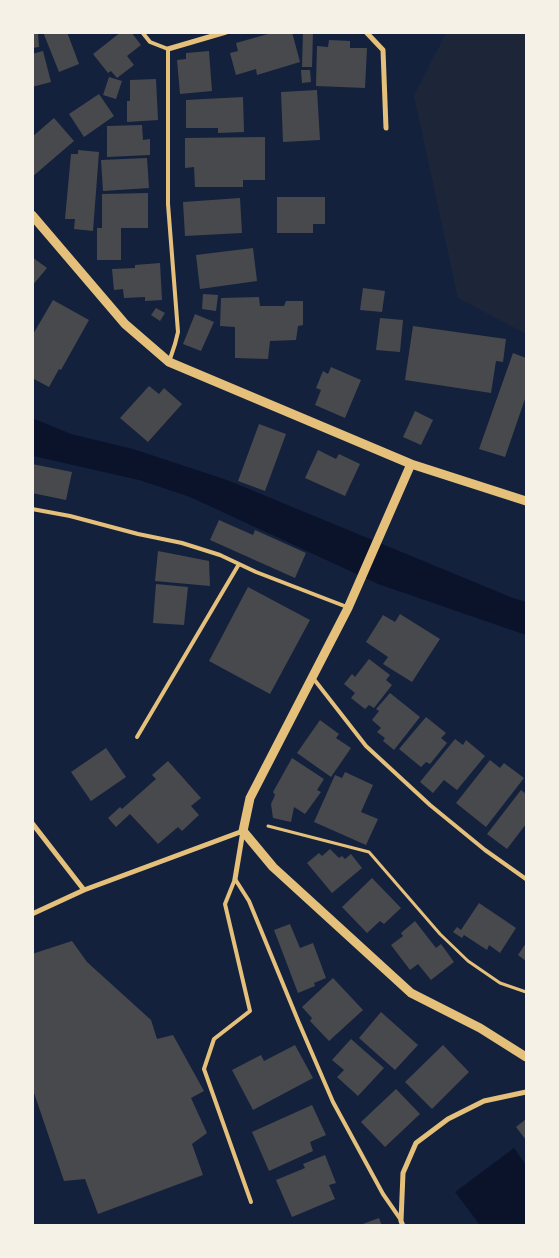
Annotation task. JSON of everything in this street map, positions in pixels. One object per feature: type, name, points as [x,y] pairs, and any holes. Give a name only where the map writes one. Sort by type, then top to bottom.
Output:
[{"type":"street","points":[[168,49],[226,32]]},
{"type":"street","points":[[366,32],[383,50],[386,128]]},
{"type":"street","points":[[32,215],[125,324],[169,362],[411,464],[526,502]]},
{"type":"street","points":[[235,879],[250,798],[348,608],[411,464]]},
{"type":"street","points":[[32,823],[84,890]]},
{"type":"street","points":[[32,914],[84,890],[243,831]]},
{"type":"street","points":[[243,831],[273,867],[411,993],[480,1028],[526,1057]]},
{"type":"street","points":[[402,1223],[403,1173],[416,1143],[448,1119],[484,1101],[526,1092]]},
{"type":"lane","points":[[142,32],[150,42],[168,49],[168,204],[178,332],[176,344],[169,362]]},
{"type":"lane","points":[[32,509],[70,516],[138,534],[182,543],[220,555],[348,608]]},
{"type":"lane","points":[[137,738],[239,564]]},
{"type":"lane","points":[[312,677],[366,746],[430,805],[485,850],[526,879]]},
{"type":"lane","points":[[235,879],[226,904],[250,1012],[214,1039],[204,1070],[251,1202]]},
{"type":"lane","points":[[235,879],[249,901],[333,1102],[383,1194],[402,1223]]},
{"type":"path","points":[[243,831],[270,826],[369,852],[440,934],[468,961],[500,983],[526,992]]},
{"type":"shaded area","points":[[446,33],[526,33],[526,334],[458,298],[414,96]]},
{"type":"shaded area","points":[[32,418],[71,434],[133,449],[227,480],[526,602],[526,635],[378,584],[190,497],[139,480],[33,456]]},
{"type":"shaded area","points":[[514,1148],[526,1165],[526,1225],[480,1225],[455,1192]]},
{"type":"building","points":[[32,32],[38,32],[39,47],[32,48]]},
{"type":"building","points":[[43,32],[67,32],[79,64],[59,72]]},
{"type":"building","points":[[121,32],[131,32],[141,45],[127,56],[134,65],[117,78],[111,71],[108,73],[93,54]]},
{"type":"building","points":[[275,32],[292,32],[300,62],[257,75],[256,69],[236,75],[230,53],[238,51],[236,43]]},
{"type":"building","points":[[303,32],[313,32],[312,67],[302,67]]},
{"type":"building","points":[[329,40],[350,41],[350,48],[367,48],[365,88],[316,86],[317,46],[328,47]]},
{"type":"building","points":[[43,51],[51,82],[32,87],[32,54]]},
{"type":"building","points":[[209,51],[212,91],[180,94],[177,60],[186,59],[186,53]]},
{"type":"building","points":[[301,70],[310,70],[311,82],[302,83]]},
{"type":"building","points":[[109,77],[122,81],[116,99],[103,95]]},
{"type":"building","points":[[156,79],[158,120],[127,122],[130,80]]},
{"type":"building","points":[[317,90],[320,140],[283,142],[281,92]]},
{"type":"building","points":[[99,94],[114,116],[84,137],[69,114]]},
{"type":"building","points":[[243,97],[244,132],[218,133],[218,128],[186,128],[186,100]]},
{"type":"building","points":[[54,118],[74,141],[32,177],[32,137]]},
{"type":"building","points":[[142,125],[143,140],[150,139],[150,155],[107,157],[107,126]]},
{"type":"building","points":[[265,137],[265,180],[243,180],[243,187],[195,187],[194,167],[185,168],[185,138]]},
{"type":"building","points":[[78,150],[99,152],[93,231],[74,229],[75,219],[65,219],[71,154],[78,154]]},
{"type":"building","points":[[147,158],[149,188],[103,191],[101,160]]},
{"type":"building","points":[[148,193],[148,228],[121,228],[121,260],[97,260],[97,228],[102,228],[102,194]]},
{"type":"building","points":[[277,197],[325,197],[325,224],[313,224],[313,233],[277,233]]},
{"type":"building","points":[[240,198],[242,233],[185,236],[183,202]]},
{"type":"building","points":[[253,248],[257,281],[200,289],[196,255]]},
{"type":"building","points":[[32,257],[47,268],[32,286]]},
{"type":"building","points":[[160,263],[162,300],[145,301],[145,297],[124,298],[123,289],[114,290],[112,269],[135,268],[135,265]]},
{"type":"building","points":[[363,288],[385,291],[382,312],[360,310]]},
{"type":"building","points":[[203,294],[218,295],[216,311],[202,309]]},
{"type":"building","points":[[259,297],[260,306],[284,306],[286,301],[303,301],[303,325],[298,326],[296,340],[270,341],[268,359],[235,358],[235,327],[220,326],[221,298]]},
{"type":"building","points":[[53,300],[89,320],[61,370],[59,369],[49,387],[32,378],[32,336]]},
{"type":"building","points":[[156,308],[165,313],[160,321],[151,315]]},
{"type":"building","points":[[195,314],[214,322],[201,351],[183,344]]},
{"type":"building","points":[[380,318],[403,320],[400,352],[376,350]]},
{"type":"building","points":[[413,326],[506,339],[503,362],[496,361],[491,393],[405,380]]},
{"type":"building","points":[[513,353],[526,358],[526,396],[505,457],[479,449]]},
{"type":"building","points":[[331,367],[361,380],[345,418],[315,405],[321,390],[316,388],[323,371],[328,374]]},
{"type":"building","points":[[149,386],[159,394],[164,388],[182,404],[148,442],[120,418]]},
{"type":"building","points":[[415,411],[433,420],[421,445],[403,437]]},
{"type":"building","points":[[259,424],[286,434],[265,491],[238,481]]},
{"type":"building","points":[[318,450],[336,459],[339,454],[360,464],[345,496],[305,478]]},
{"type":"building","points":[[32,464],[72,472],[66,500],[32,493]]},
{"type":"building","points":[[219,520],[253,535],[255,530],[306,553],[295,578],[210,540]]},
{"type":"building","points":[[158,551],[209,561],[210,586],[155,581]]},
{"type":"building","points":[[156,584],[188,587],[184,625],[153,623]]},
{"type":"building","points":[[248,587],[310,620],[270,694],[209,661]]},
{"type":"building","points":[[400,614],[440,639],[412,682],[383,664],[388,657],[366,642],[383,615],[395,622]]},
{"type":"building","points":[[369,659],[390,675],[386,680],[392,685],[374,708],[369,705],[365,709],[351,698],[355,693],[344,684],[352,674],[355,677]]},
{"type":"building","points":[[390,693],[420,717],[394,750],[383,741],[385,738],[377,732],[381,728],[372,720],[379,711],[376,709]]},
{"type":"building","points":[[426,717],[446,733],[441,738],[447,743],[430,764],[426,762],[421,767],[399,749]]},
{"type":"building","points":[[320,720],[339,734],[336,738],[351,748],[331,777],[297,753]]},
{"type":"building","points":[[455,739],[463,745],[466,740],[485,756],[457,790],[444,780],[433,793],[420,782]]},
{"type":"building","points":[[106,748],[126,777],[91,801],[71,772]]},
{"type":"building","points":[[292,758],[324,779],[317,790],[321,792],[305,814],[294,807],[291,822],[273,818],[271,804],[275,795],[273,792]]},
{"type":"building","points":[[490,760],[500,768],[504,763],[524,778],[486,827],[456,803]]},
{"type":"building","points":[[168,761],[201,798],[191,806],[199,815],[182,831],[178,827],[158,844],[130,814],[116,827],[108,818],[120,807],[122,809],[156,779],[152,775]]},
{"type":"building","points":[[345,772],[373,785],[361,812],[378,819],[366,845],[314,822],[335,775],[342,778]]},
{"type":"building","points":[[521,790],[526,794],[526,824],[507,849],[487,834]]},
{"type":"building","points":[[330,849],[339,858],[342,856],[345,859],[351,854],[362,868],[332,893],[307,863],[319,853],[322,856]]},
{"type":"building","points":[[372,878],[401,908],[384,924],[380,921],[367,933],[342,907]]},
{"type":"building","points":[[479,903],[516,928],[500,953],[489,945],[487,950],[464,935],[462,938],[453,932],[457,927],[461,930]]},
{"type":"building","points":[[415,921],[436,948],[441,944],[454,962],[431,980],[418,964],[410,970],[391,945],[403,936],[401,933]]},
{"type":"building","points":[[290,924],[300,948],[313,943],[326,978],[314,983],[315,986],[298,993],[274,930]]},
{"type":"building","points":[[72,941],[87,962],[151,1020],[157,1039],[173,1035],[204,1091],[191,1098],[207,1133],[192,1144],[203,1175],[98,1214],[85,1179],[64,1181],[32,1087],[32,954]]},
{"type":"building","points":[[526,943],[526,961],[518,955]]},
{"type":"building","points":[[333,978],[363,1010],[329,1041],[310,1021],[312,1018],[302,1007]]},
{"type":"building","points":[[381,1012],[418,1045],[395,1070],[359,1038]]},
{"type":"building","points":[[351,1039],[384,1068],[358,1096],[337,1077],[344,1070],[332,1060]]},
{"type":"building","points":[[295,1045],[313,1078],[253,1110],[232,1070],[261,1055],[264,1061]]},
{"type":"building","points":[[443,1045],[469,1072],[432,1109],[405,1082]]},
{"type":"building","points":[[396,1089],[420,1114],[385,1147],[361,1122]]},
{"type":"building","points":[[312,1105],[326,1135],[310,1142],[313,1151],[269,1171],[252,1132]]},
{"type":"building","points":[[526,1119],[526,1140],[516,1127]]},
{"type":"building","points":[[325,1155],[336,1183],[329,1185],[335,1199],[292,1217],[276,1180],[305,1168],[303,1164]]},
{"type":"building","points":[[379,1218],[382,1226],[360,1226],[360,1225]]}]
